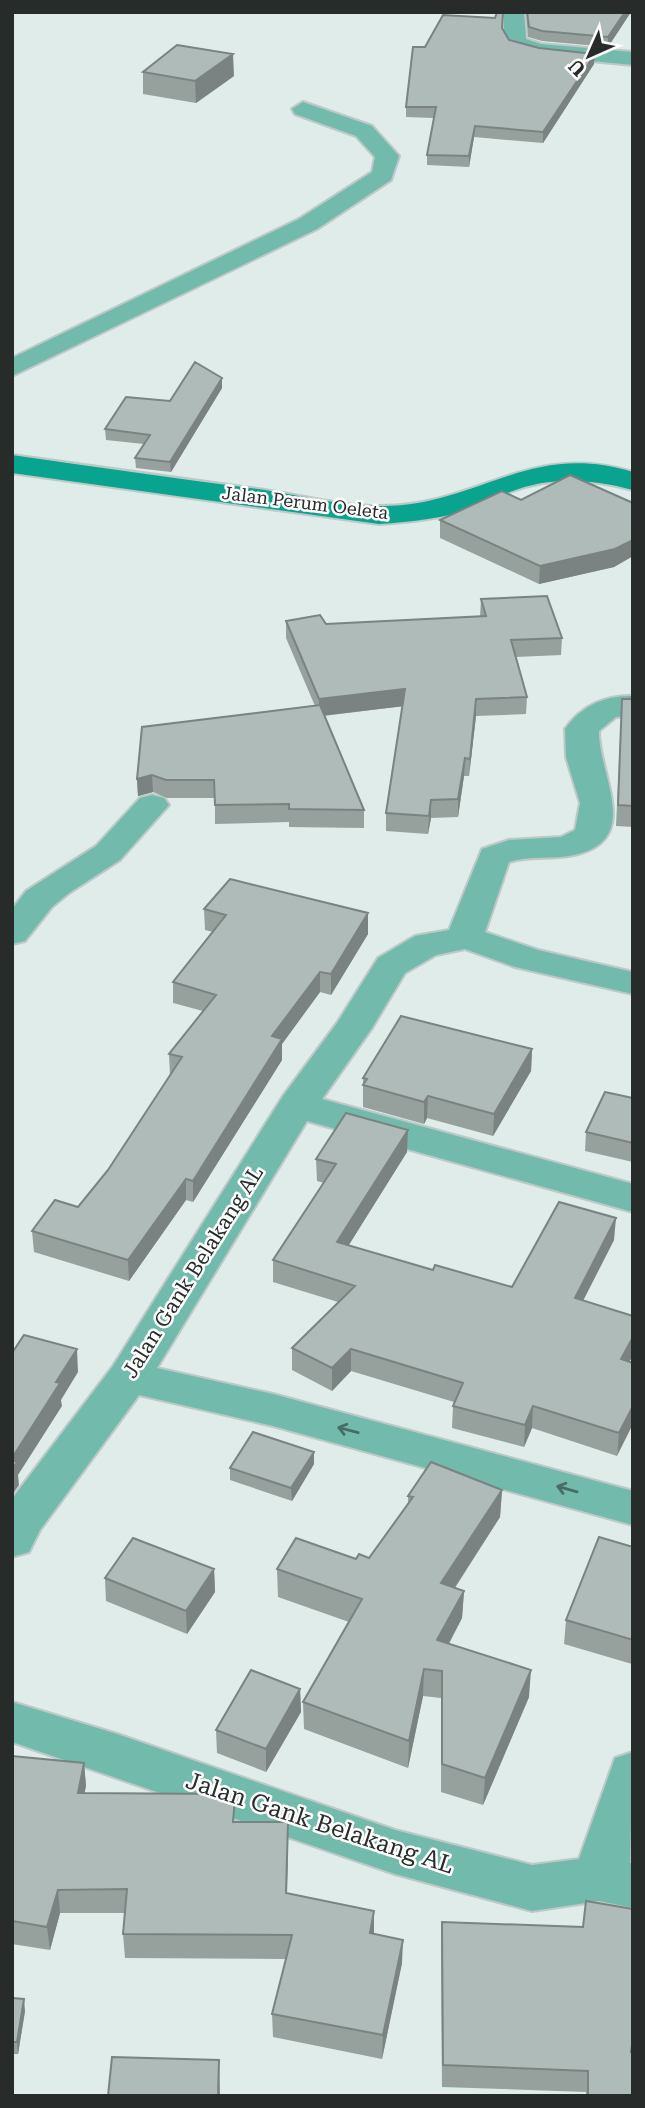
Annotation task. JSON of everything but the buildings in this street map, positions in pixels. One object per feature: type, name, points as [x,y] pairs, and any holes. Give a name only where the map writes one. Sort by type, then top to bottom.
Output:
[{"type":"street","points":[[514,12],[517,43],[539,50],[633,59]]},
{"type":"street","points":[[12,368],[308,224],[383,176],[387,156],[370,137],[342,121],[303,109]]},
{"type":"street","name":"Jalan Perum Oeleta","points":[[12,464],[379,515],[422,513],[468,502],[497,487],[549,471],[593,472],[633,481]]},
{"type":"street","points":[[464,937],[494,856],[505,849],[571,845],[587,841],[596,830],[597,801],[582,755],[582,729],[600,710],[616,705],[633,706]]},
{"type":"street","points":[[12,933],[39,900],[56,885],[108,853],[152,805]]},
{"type":"street","name":"Jalan Gank Belakang AL","points":[[12,1539],[24,1518],[129,1377],[297,1105],[353,1028],[391,965],[428,944],[444,944],[464,937],[528,958],[633,983]]},
{"type":"street","points":[[297,1105],[633,1198]]},
{"type":"street","points":[[129,1377],[272,1410],[633,1508]]},
{"type":"street","name":"Jalan Gank Belakang AL","points":[[12,1722],[407,1855],[532,1888],[616,1883]]},
{"type":"street","points":[[616,1883],[633,1773]]}]
